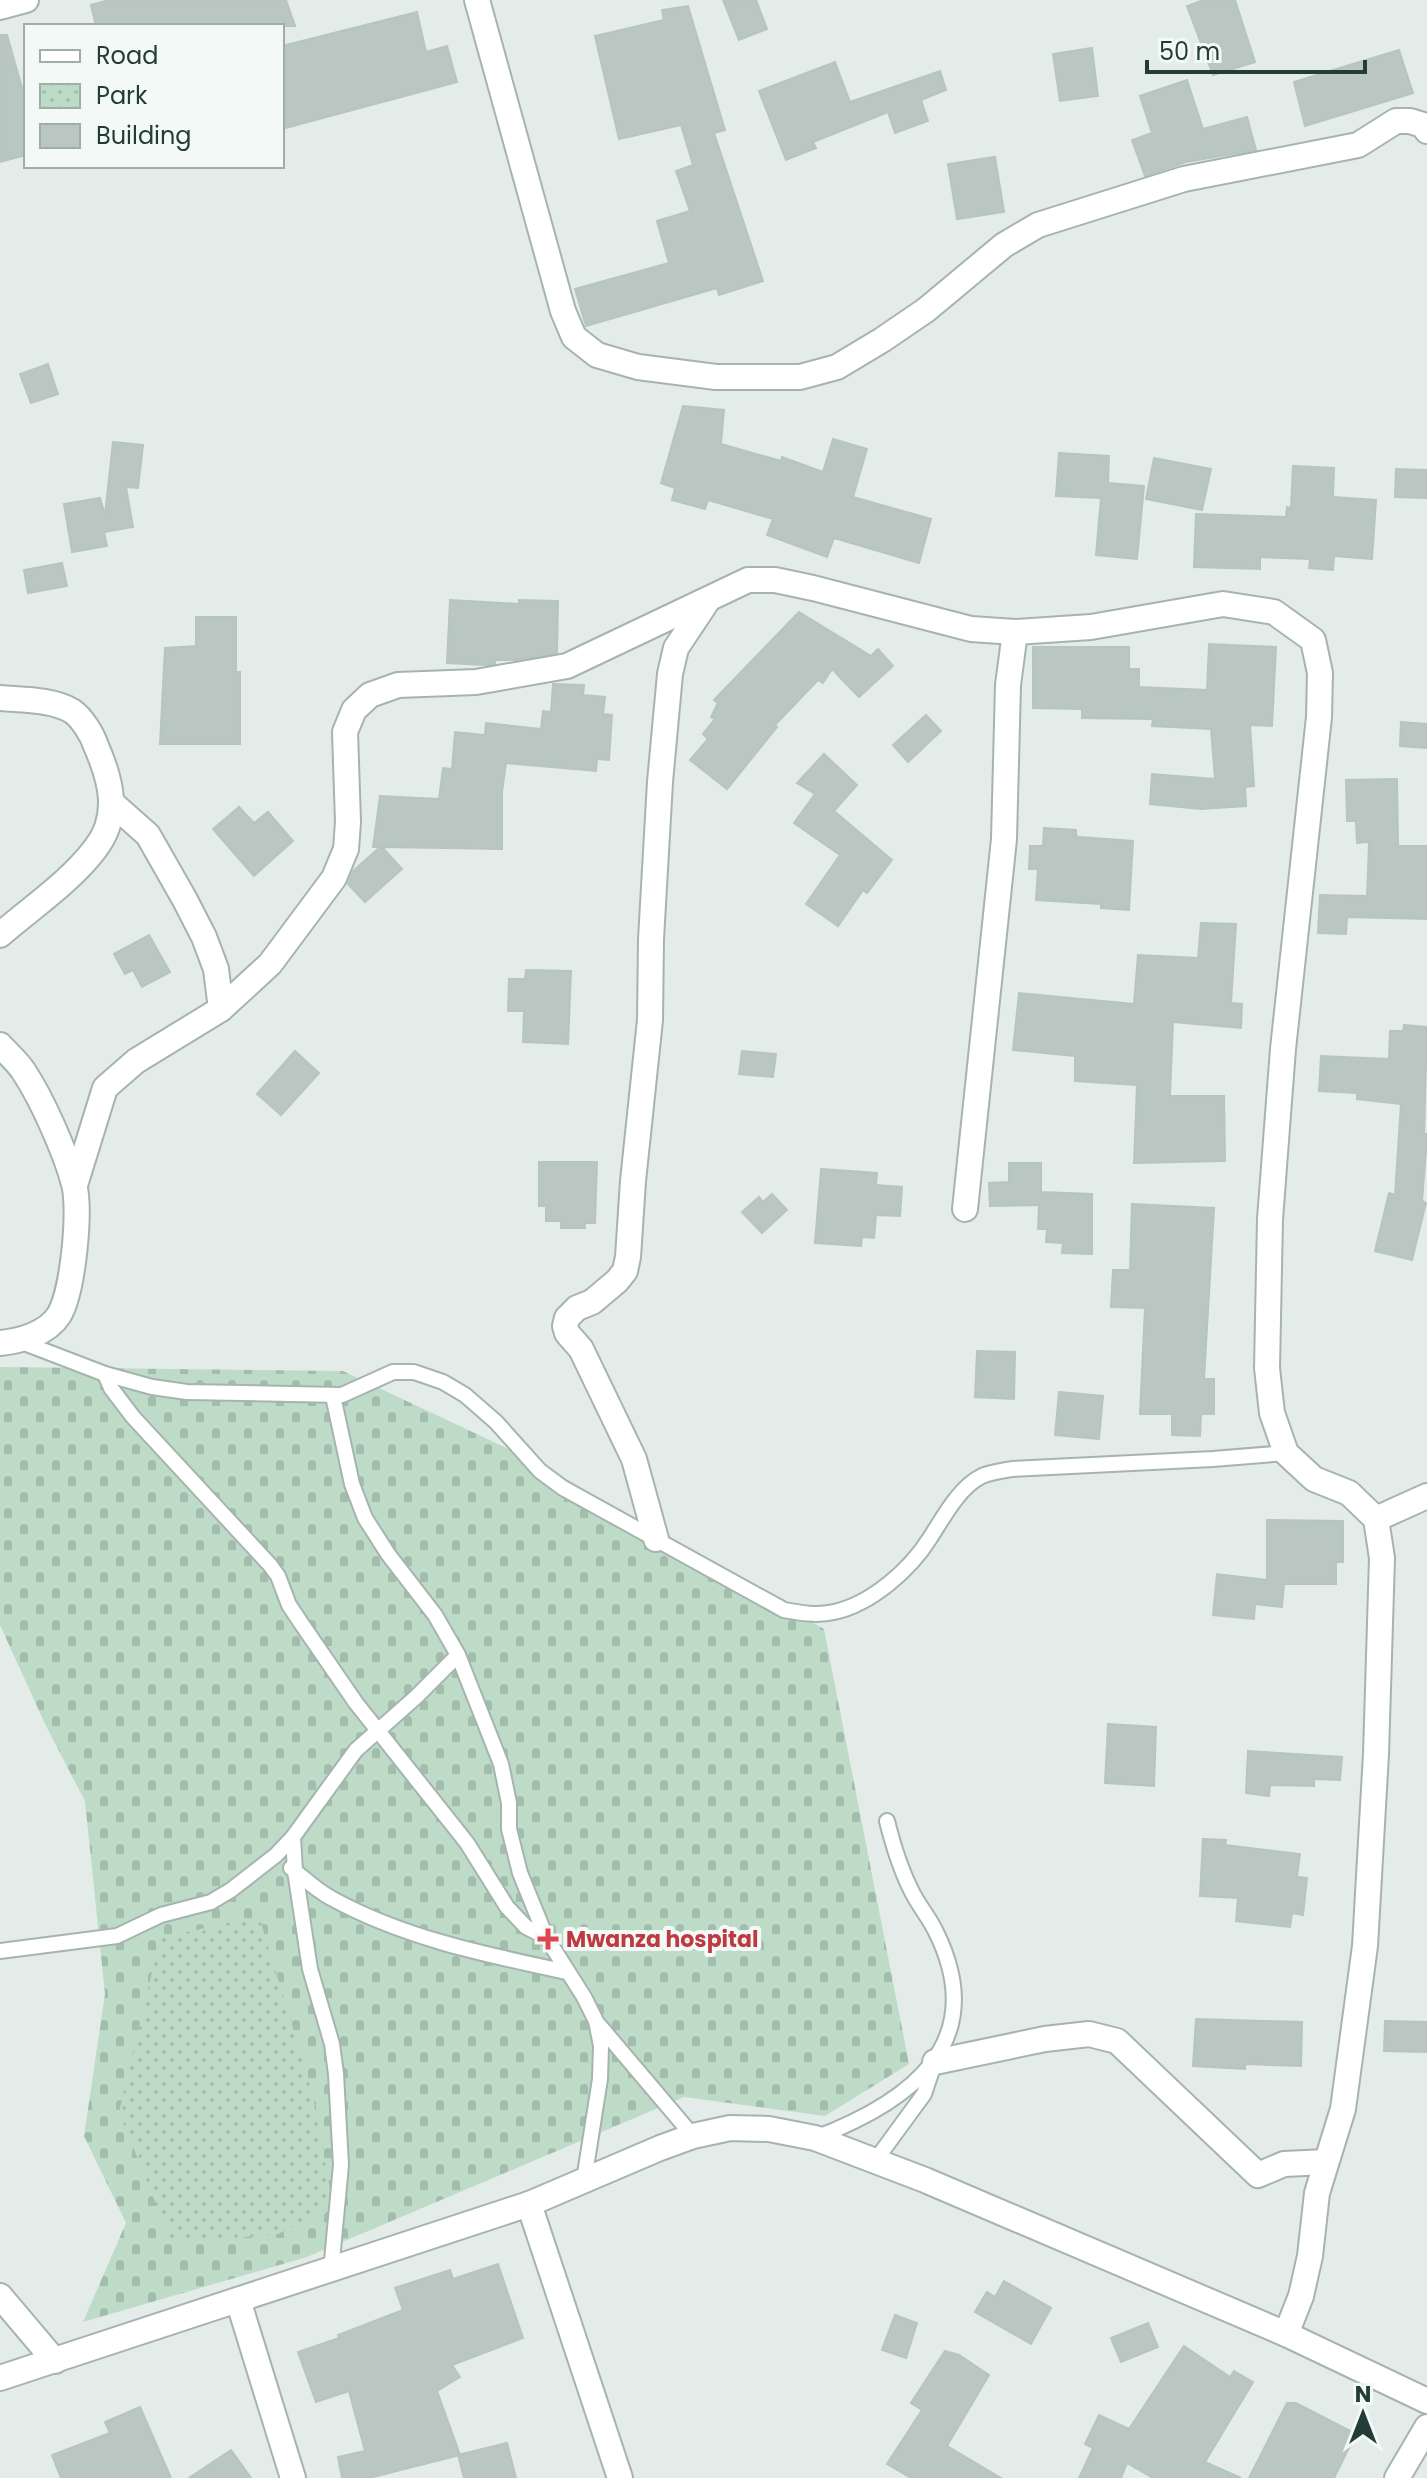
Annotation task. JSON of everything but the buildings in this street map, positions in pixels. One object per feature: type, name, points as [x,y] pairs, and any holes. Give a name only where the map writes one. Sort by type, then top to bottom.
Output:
[{"type":"street","points":[[0,7],[26,0]]},
{"type":"street","points":[[478,0],[563,311],[574,337],[597,355],[653,369],[716,377],[761,378],[800,377],[837,367],[926,310],[1004,245],[1038,225],[1184,179],[1358,145],[1396,121],[1423,125],[1427,131]]},
{"type":"street","points":[[9,1342],[41,1331],[58,1317],[72,1270],[76,1228],[75,1185],[105,1088],[136,1061],[221,1009],[270,964],[334,878],[346,849],[345,732],[354,710],[370,695],[398,685],[476,682],[567,666],[748,580],[775,580],[971,629],[1015,632],[1091,627],[1223,604],[1274,612],[1313,640],[1320,673],[1319,717],[1283,1049],[1270,1219],[1267,1368],[1272,1413],[1286,1453],[1314,1479],[1349,1493],[1376,1519],[1382,1558],[1376,1754],[1365,1946],[1338,2129],[1317,2193],[1310,2256],[1301,2296],[1286,2334]]},
{"type":"street","points":[[656,1539],[634,1459],[581,1349],[565,1326],[567,1318],[577,1308],[606,1292],[617,1281],[625,1271],[628,1257],[650,1020],[651,939],[670,674],[676,648],[689,624],[710,598]]},
{"type":"street","points":[[965,1209],[1004,839],[1009,672],[1015,632]]},
{"type":"street","points":[[0,698],[40,701],[72,711],[92,734],[109,776],[112,803],[107,829],[96,848],[78,868],[0,935]]},
{"type":"street","points":[[112,803],[148,835],[185,900],[216,969],[221,1009]]},
{"type":"street","points":[[0,1045],[24,1072],[52,1127],[75,1185]]},
{"type":"street","points":[[1376,1519],[1427,1496]]},
{"type":"street","points":[[935,2062],[1045,2039],[1089,2034],[1117,2041],[1258,2175],[1284,2164],[1326,2162]]},
{"type":"street","points":[[0,2378],[529,2204],[693,2136],[730,2128],[769,2129],[815,2138],[875,2161],[1286,2334],[1427,2401]]},
{"type":"street","points":[[529,2204],[620,2478]]},
{"type":"street","points":[[0,2296],[55,2361]]},
{"type":"street","points":[[238,2300],[293,2478]]},
{"type":"street","points":[[1397,2478],[1427,2427]]},
{"type":"lane","points":[[9,1342],[105,1374],[152,1387],[187,1392],[333,1396],[351,1394],[393,1372],[414,1372],[443,1382],[476,1404],[540,1471],[563,1488],[784,1610],[810,1614],[834,1612],[860,1602],[884,1586],[927,1543],[961,1493],[980,1477],[1012,1469],[1156,1463],[1286,1453]]},
{"type":"lane","points":[[105,1374],[111,1388],[133,1417],[270,1565],[278,1576],[289,1605],[356,1703],[467,1843],[507,1907],[526,1927],[546,1937]]},
{"type":"lane","points":[[333,1396],[352,1484],[365,1518],[388,1554],[435,1615],[458,1655],[501,1764],[509,1803],[513,1852],[546,1937],[596,2021],[629,2064],[693,2136]]},
{"type":"lane","points":[[0,1951],[117,1936],[161,1915],[211,1902],[231,1890],[276,1855],[293,1837],[356,1750],[458,1655]]},
{"type":"lane","points":[[875,2161],[924,2094],[950,2030],[956,2003],[949,1966],[936,1931],[912,1893],[897,1860],[887,1821]]},
{"type":"lane","points":[[293,1837],[310,1969],[332,2044],[336,2074],[341,2165],[331,2271]]},
{"type":"lane","points":[[276,1855],[327,1897],[373,1919],[417,1935],[567,1972]]},
{"type":"lane","points":[[584,2180],[600,2079],[601,2046],[596,2021]]},
{"type":"lane","points":[[815,2138],[879,2109],[908,2088],[935,2062]]},
{"type":"green space","points":[[0,1367],[343,1371],[540,1464],[824,1629],[909,2064],[825,2116],[684,2097],[307,2257],[83,2322],[126,2223],[84,2136],[105,1994],[85,1801],[46,1726],[0,1625]]},
{"type":"green space","points":[[259,1916],[312,2091],[333,2206],[278,2234],[170,2239],[119,2112],[160,1938]]},
{"type":"place","name":"Mwanza hospital","points":[[548,1939]]}]
